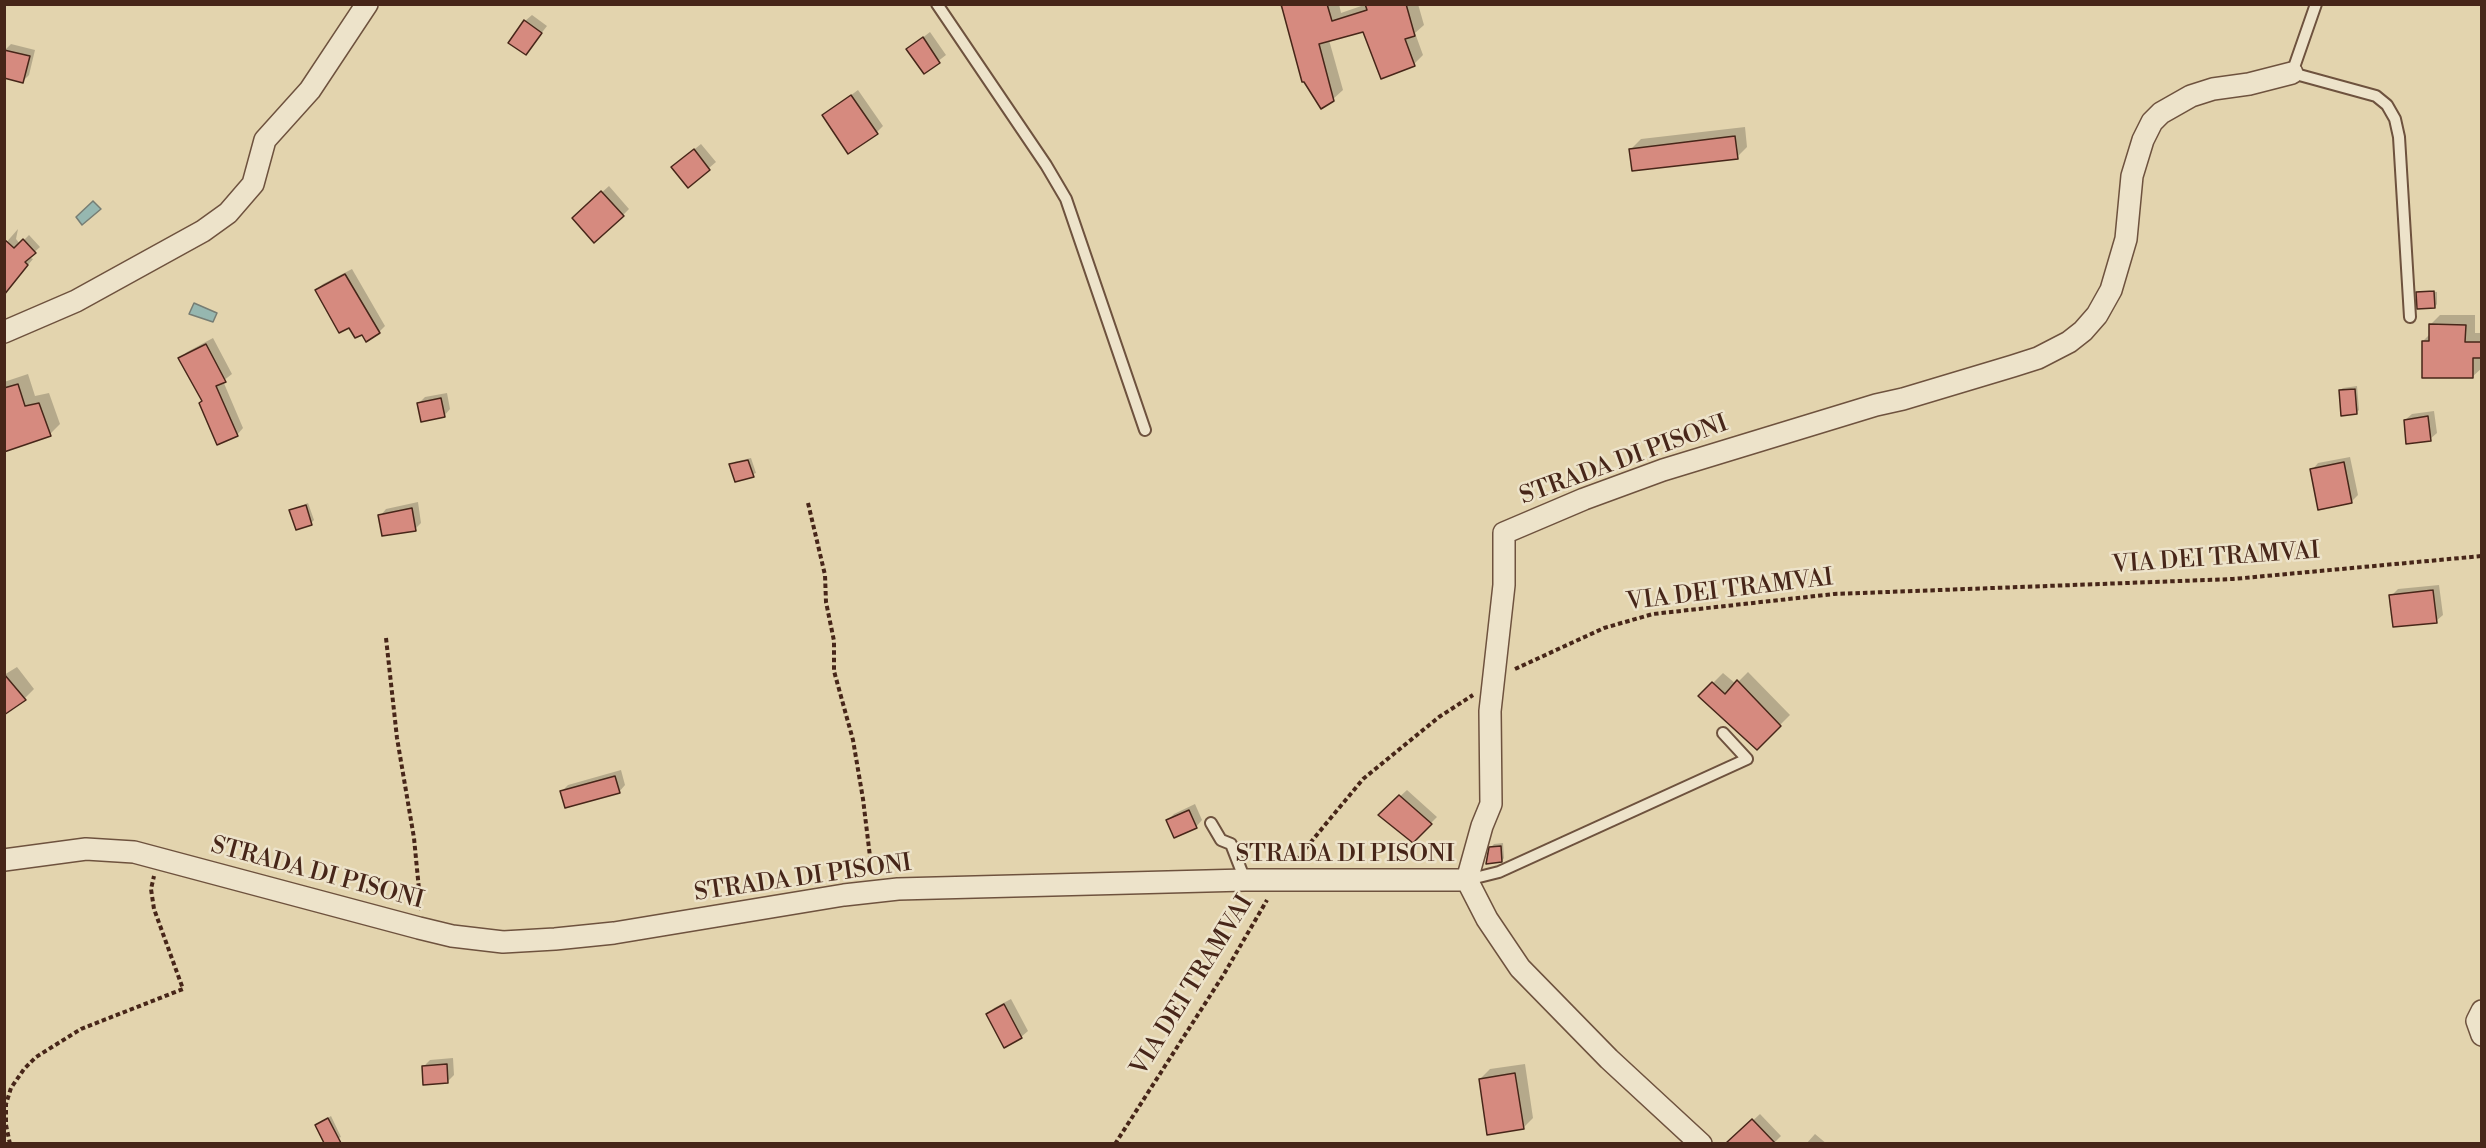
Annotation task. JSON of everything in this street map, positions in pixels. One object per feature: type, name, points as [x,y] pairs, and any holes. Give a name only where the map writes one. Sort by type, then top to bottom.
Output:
[{"type":"street","points":[[4,332],[76,301],[203,231],[228,213],[253,184],[264,140],[309,90],[367,4]]},
{"type":"street","name":"STRADA DI PISONI","points":[[4,860],[96,849],[134,852],[419,928],[477,940],[503,942],[614,933],[877,891],[1245,880],[1467,880],[1482,826],[1491,804],[1490,711],[1504,585],[1504,533],[1584,499],[1663,470],[2013,366],[2038,358],[2069,342],[2097,315],[2110,290],[2126,238],[2132,176],[2143,140],[2152,122],[2161,113],[2191,96],[2213,89],[2249,84],[2292,73]]},
{"type":"street","points":[[1467,880],[1487,919],[1520,968],[1609,1059],[1701,1143]]},
{"type":"street","points":[[2481,1011],[2477,1021],[2481,1035]]},
{"type":"lane","points":[[938,4],[1046,165],[1066,199],[1145,430]]},
{"type":"lane","points":[[2316,4],[2292,73],[2376,96],[2387,105],[2395,119],[2399,137],[2410,317]]},
{"type":"lane","points":[[1467,880],[1498,872],[1638,806],[1747,759],[1724,733]]},
{"type":"lane","points":[[1211,823],[1221,840],[1231,844],[1245,880]]},
{"type":"path","points":[[808,503],[825,575],[826,602],[834,641],[834,671],[853,740],[877,891]]},
{"type":"path","name":"VIA DEI TRAMVAI","points":[[1114,1143],[1224,974],[1278,881],[1363,778],[1439,717],[1494,678],[1605,627],[1653,614],[1834,594],[2233,579],[2481,556]]},
{"type":"path","points":[[386,638],[420,889],[419,928]]},
{"type":"path","points":[[10,1143],[6,1125],[6,1104],[16,1078],[36,1057],[81,1029],[183,989],[152,899],[151,889],[158,858]]},
{"type":"water","points":[[93,201],[101,209],[82,225],[76,217]]},
{"type":"water","points":[[194,303],[217,313],[213,322],[189,314]]},
{"type":"building","points":[[1281,4],[1327,4],[1332,21],[1367,10],[1365,4],[1406,4],[1415,36],[1405,39],[1415,66],[1381,79],[1363,32],[1319,44],[1334,101],[1321,109],[1302,82]]},
{"type":"building","points":[[524,20],[542,33],[526,55],[508,43]]},
{"type":"building","points":[[923,37],[940,63],[924,74],[906,49]]},
{"type":"building","points":[[4,50],[30,56],[23,83],[4,78]]},
{"type":"building","points":[[851,95],[878,134],[848,154],[822,115]]},
{"type":"building","points":[[1735,136],[1738,159],[1632,171],[1629,149]]},
{"type":"building","points":[[694,149],[710,170],[688,188],[671,167]]},
{"type":"building","points":[[601,191],[624,216],[594,243],[572,218]]},
{"type":"building","points":[[4,239],[14,248],[23,239],[36,253],[25,262],[28,265],[4,295]]},
{"type":"building","points":[[345,274],[380,333],[366,342],[362,335],[355,338],[349,328],[339,333],[315,290]]},
{"type":"building","points":[[2434,291],[2435,308],[2417,309],[2416,292]]},
{"type":"building","points":[[2429,324],[2466,325],[2465,342],[2481,342],[2481,358],[2473,358],[2473,378],[2422,378],[2422,341],[2429,341]]},
{"type":"building","points":[[206,344],[226,382],[216,386],[238,436],[217,445],[199,403],[202,401],[178,358]]},
{"type":"building","points":[[18,384],[25,406],[39,403],[51,436],[4,452],[4,388]]},
{"type":"building","points":[[2355,389],[2357,414],[2341,416],[2339,390]]},
{"type":"building","points":[[441,398],[445,417],[421,422],[417,403]]},
{"type":"building","points":[[2428,416],[2431,441],[2406,444],[2404,420]]},
{"type":"building","points":[[748,460],[754,477],[735,482],[729,464]]},
{"type":"building","points":[[2344,462],[2352,503],[2318,510],[2310,469]]},
{"type":"building","points":[[306,505],[312,525],[296,530],[289,510]]},
{"type":"building","points":[[412,508],[416,531],[382,536],[378,515]]},
{"type":"building","points":[[2433,590],[2437,623],[2393,627],[2389,595]]},
{"type":"building","points":[[4,674],[26,700],[4,715]]},
{"type":"building","points":[[1737,680],[1781,726],[1757,750],[1698,696],[1712,682],[1725,694]]},
{"type":"building","points":[[615,776],[620,793],[565,808],[560,791]]},
{"type":"building","points":[[1399,795],[1432,824],[1413,843],[1378,815]]},
{"type":"building","points":[[1189,810],[1197,828],[1174,838],[1166,820]]},
{"type":"building","points":[[1501,846],[1502,862],[1486,864],[1489,847]]},
{"type":"building","points":[[1004,1004],[1022,1038],[1004,1048],[986,1014]]},
{"type":"building","points":[[447,1064],[448,1083],[423,1085],[422,1066]]},
{"type":"building","points":[[1515,1073],[1524,1129],[1487,1135],[1479,1079]]},
{"type":"building","points":[[328,1118],[341,1143],[324,1143],[315,1125]]},
{"type":"building","points":[[1752,1119],[1775,1143],[1726,1143]]}]
